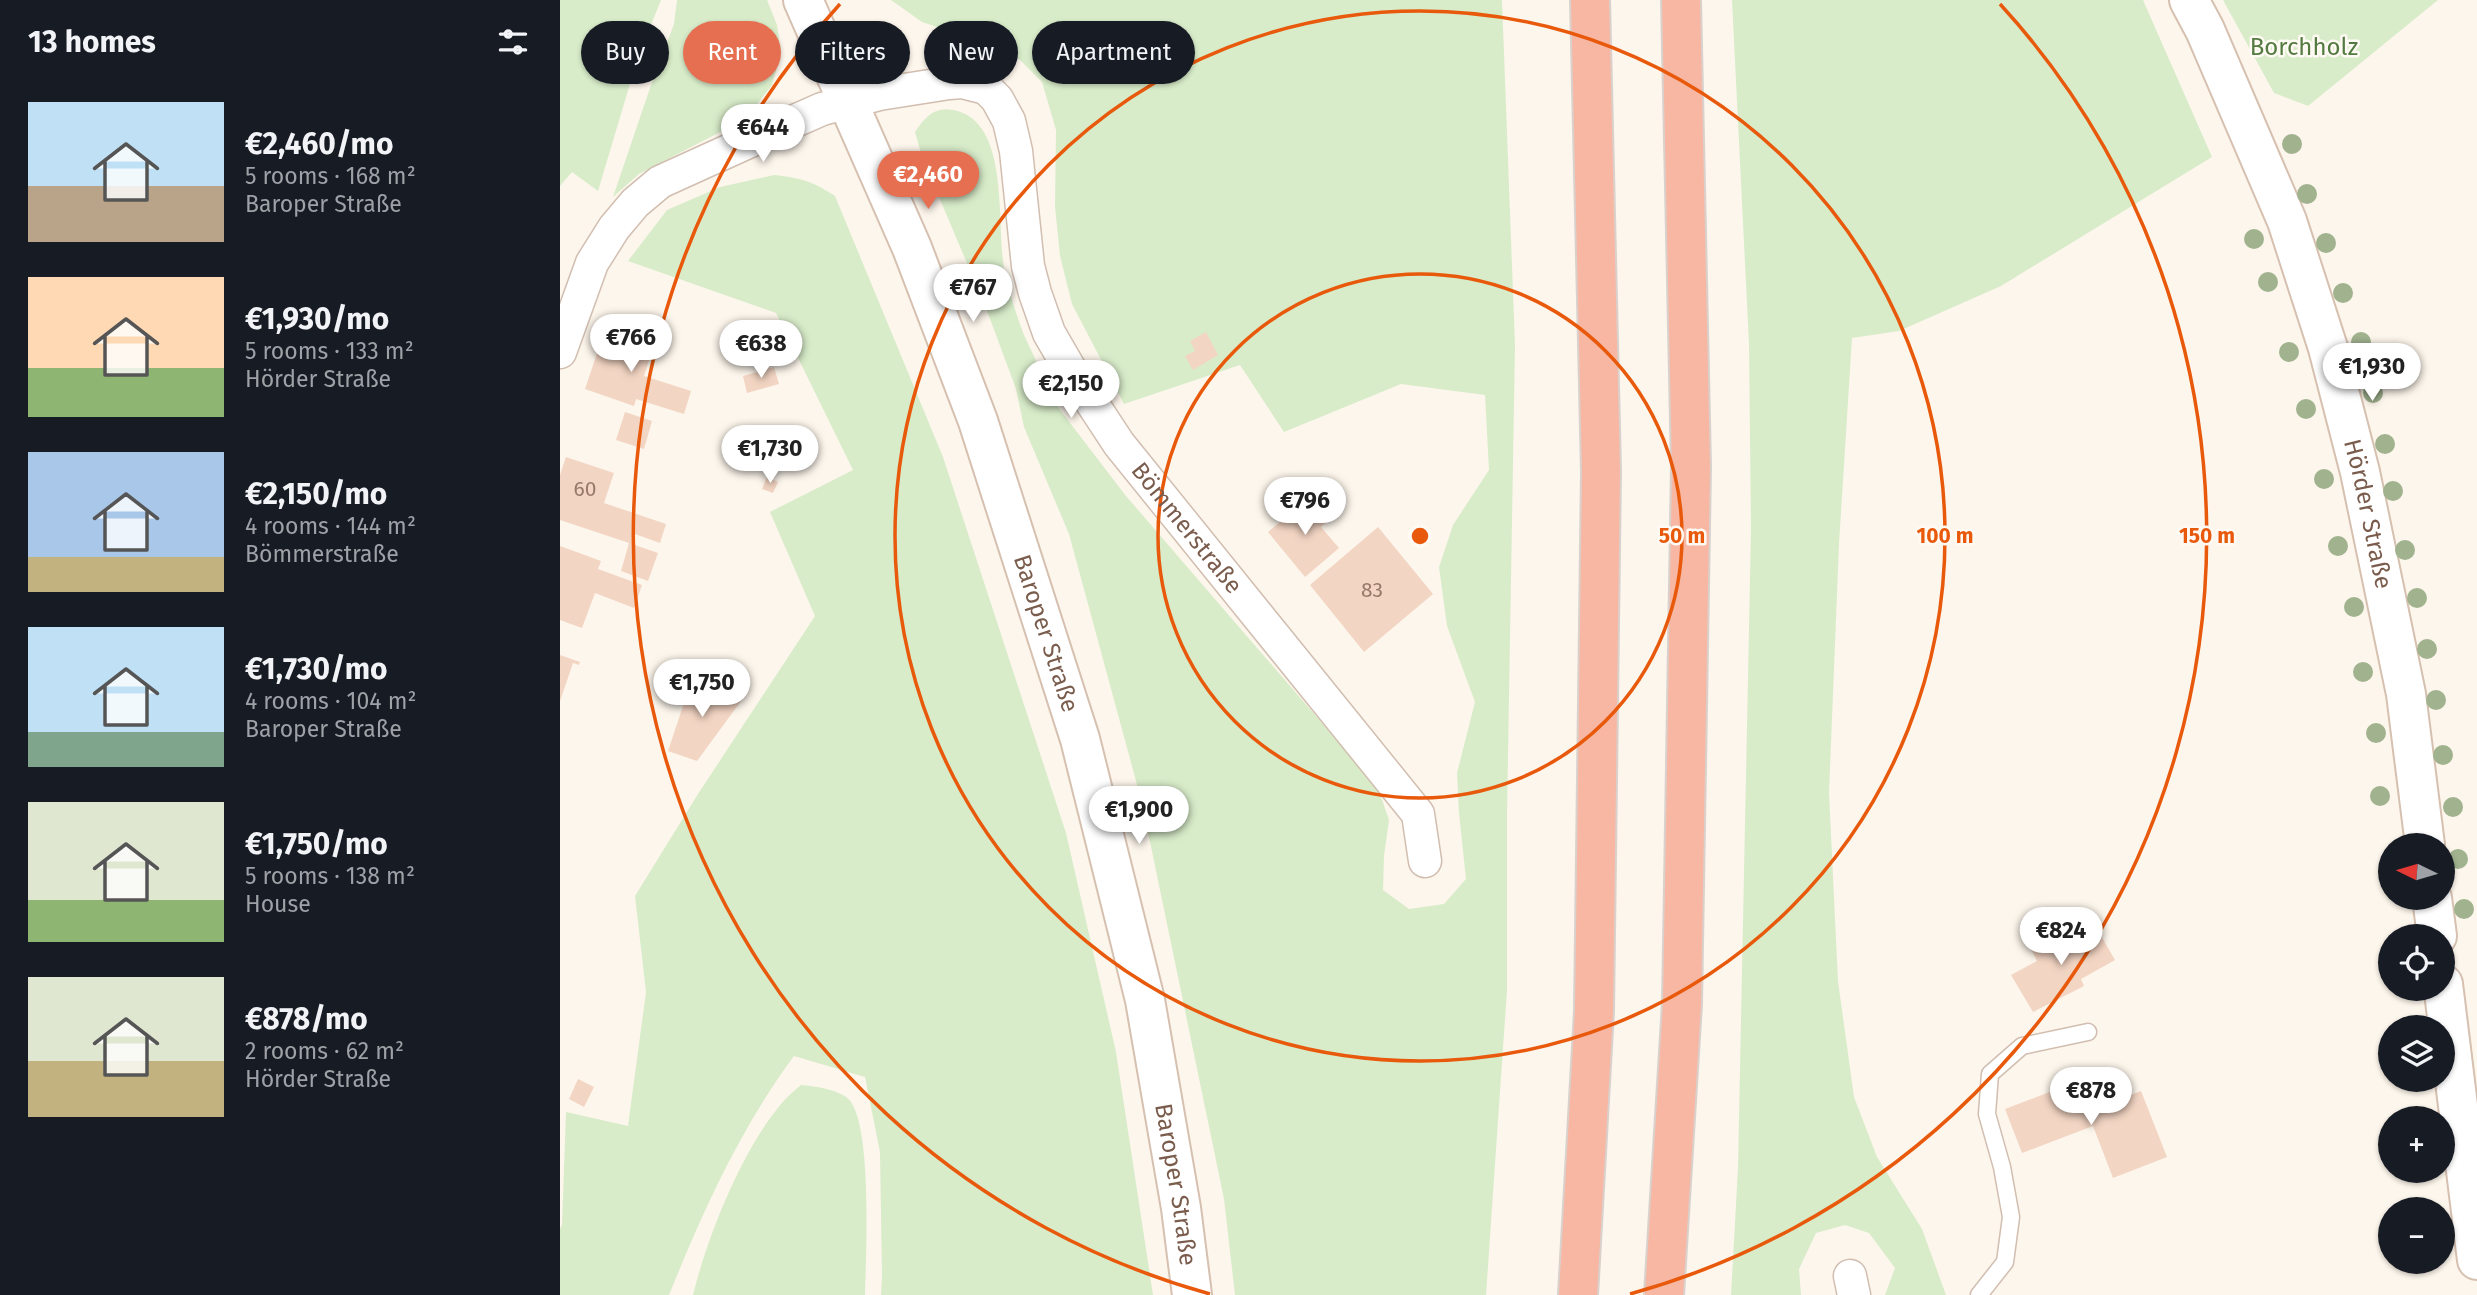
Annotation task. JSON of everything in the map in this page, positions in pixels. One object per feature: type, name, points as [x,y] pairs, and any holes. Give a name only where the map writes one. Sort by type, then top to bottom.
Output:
[{"type":"highway","points":[[1578,1295],[1594,1011],[1601,471],[1590,0]]},
{"type":"highway","points":[[1664,1295],[1682,1004],[1691,481],[1681,0]]},
{"type":"main road","name":"Baroper Straße","points":[[803,0],[912,248],[978,421],[1080,739],[1145,1000],[1181,1208],[1192,1295]]},
{"type":"main road","name":"Hörder Straße","points":[[2189,0],[2205,30],[2287,221],[2328,348],[2360,472],[2406,694],[2424,833]]},
{"type":"main road","points":[[2445,1001],[2477,1260]]},
{"type":"street","name":"Bömmerstraße","points":[[560,352],[592,263],[614,228],[635,203],[660,183],[812,114],[849,102],[879,94],[962,82],[986,88],[997,99],[1009,121],[1016,151],[1028,266],[1049,332],[1119,444],[1418,814],[1425,861]]},
{"type":"lane","points":[[1979,1295],[2005,1262],[2011,1217],[2002,1167],[1987,1114],[1990,1074],[2022,1046],[2088,1032]]},
{"type":"green space","points":[[560,0],[661,0],[653,21],[581,21],[581,84],[630,84],[598,191],[572,172],[560,186]]},
{"type":"green space","points":[[677,0],[767,0],[775,21],[683,21],[683,84],[772,85],[754,108],[726,129],[639,174],[613,197],[651,84],[669,84],[669,37],[674,24]]},
{"type":"green space","points":[[891,0],[1502,0],[1515,345],[1507,815],[1507,990],[1486,1295],[1235,1295],[1224,1199],[1142,803],[1069,534],[1024,427],[1016,389],[986,308],[922,157],[915,132],[931,114],[947,109],[972,119],[985,135],[993,156],[998,182],[1006,278],[1021,328],[1037,365],[1041,385],[1126,496],[1378,788],[1389,820],[1383,890],[1409,909],[1444,904],[1466,879],[1457,773],[1475,702],[1447,626],[1439,567],[1453,525],[1489,470],[1485,395],[1401,384],[1284,432],[1240,365],[1124,404],[1072,304],[1060,256],[1055,207],[1056,130],[1043,84],[1195,84],[1195,21],[1032,21],[1032,72],[1018,59],[1018,21],[922,22]]},
{"type":"green space","points":[[1732,0],[2143,0],[2212,157],[2001,286],[1899,331],[1852,338],[1839,544],[1829,793],[1838,981],[1854,1097],[1877,1157],[1922,1229],[1946,1295],[1885,1295],[1895,1268],[1869,1233],[1845,1225],[1816,1233],[1799,1269],[1801,1295],[1731,1295],[1738,1168],[1751,529],[1749,344]]},
{"type":"green space","name":"Borchholz","points":[[2223,0],[2438,0],[2308,106],[2274,93]]},
{"type":"green space","points":[[774,175],[806,181],[835,196],[943,457],[1066,833],[1116,1052],[1153,1295],[881,1295],[880,1152],[865,1077],[794,1056],[756,1112],[724,1171],[669,1295],[560,1295],[560,1229],[566,1112],[628,1126],[646,992],[635,896],[698,794],[815,616],[770,512],[853,470],[776,313],[628,261],[667,210],[720,187]]},
{"type":"green space","points":[[801,1085],[842,1094],[851,1102],[858,1118],[865,1166],[865,1295],[693,1295],[709,1242],[734,1181],[765,1125]]},
{"type":"building","points":[[606,327],[654,344],[644,376],[691,391],[684,414],[636,399],[634,406],[585,389]]},
{"type":"building","points":[[1206,332],[1218,355],[1193,370],[1185,356],[1195,351],[1190,341]]},
{"type":"building","points":[[774,367],[779,384],[747,393],[743,376]]},
{"type":"building","points":[[625,412],[652,421],[644,449],[616,440]]},
{"type":"building","points":[[566,457],[614,473],[604,503],[666,524],[660,543],[635,534],[632,544],[658,553],[648,581],[621,571],[629,543],[560,520],[560,475]]},
{"type":"building","points":[[767,477],[778,482],[773,493],[762,489]]},
{"type":"building","points":[[1312,496],[1330,518],[1321,527],[1339,548],[1305,577],[1268,532]]},
{"type":"building","points":[[1378,527],[1433,594],[1364,652],[1310,585]]},
{"type":"building","points":[[560,546],[601,561],[598,569],[642,585],[634,608],[595,593],[582,628],[560,620]]},
{"type":"building","points":[[560,655],[580,662],[579,665],[573,663],[560,701]]},
{"type":"building","points":[[692,679],[744,697],[697,761],[668,751]]},
{"type":"building","points":[[2096,927],[2115,960],[2081,979],[2084,986],[2033,1012],[2011,975],[2037,961],[2028,943],[2052,932],[2060,948]]},
{"type":"building","points":[[578,1079],[594,1087],[584,1107],[569,1099]]},
{"type":"building","points":[[2076,1082],[2087,1112],[2141,1091],[2167,1157],[2113,1178],[2093,1126],[2022,1153],[2005,1109]]}]
